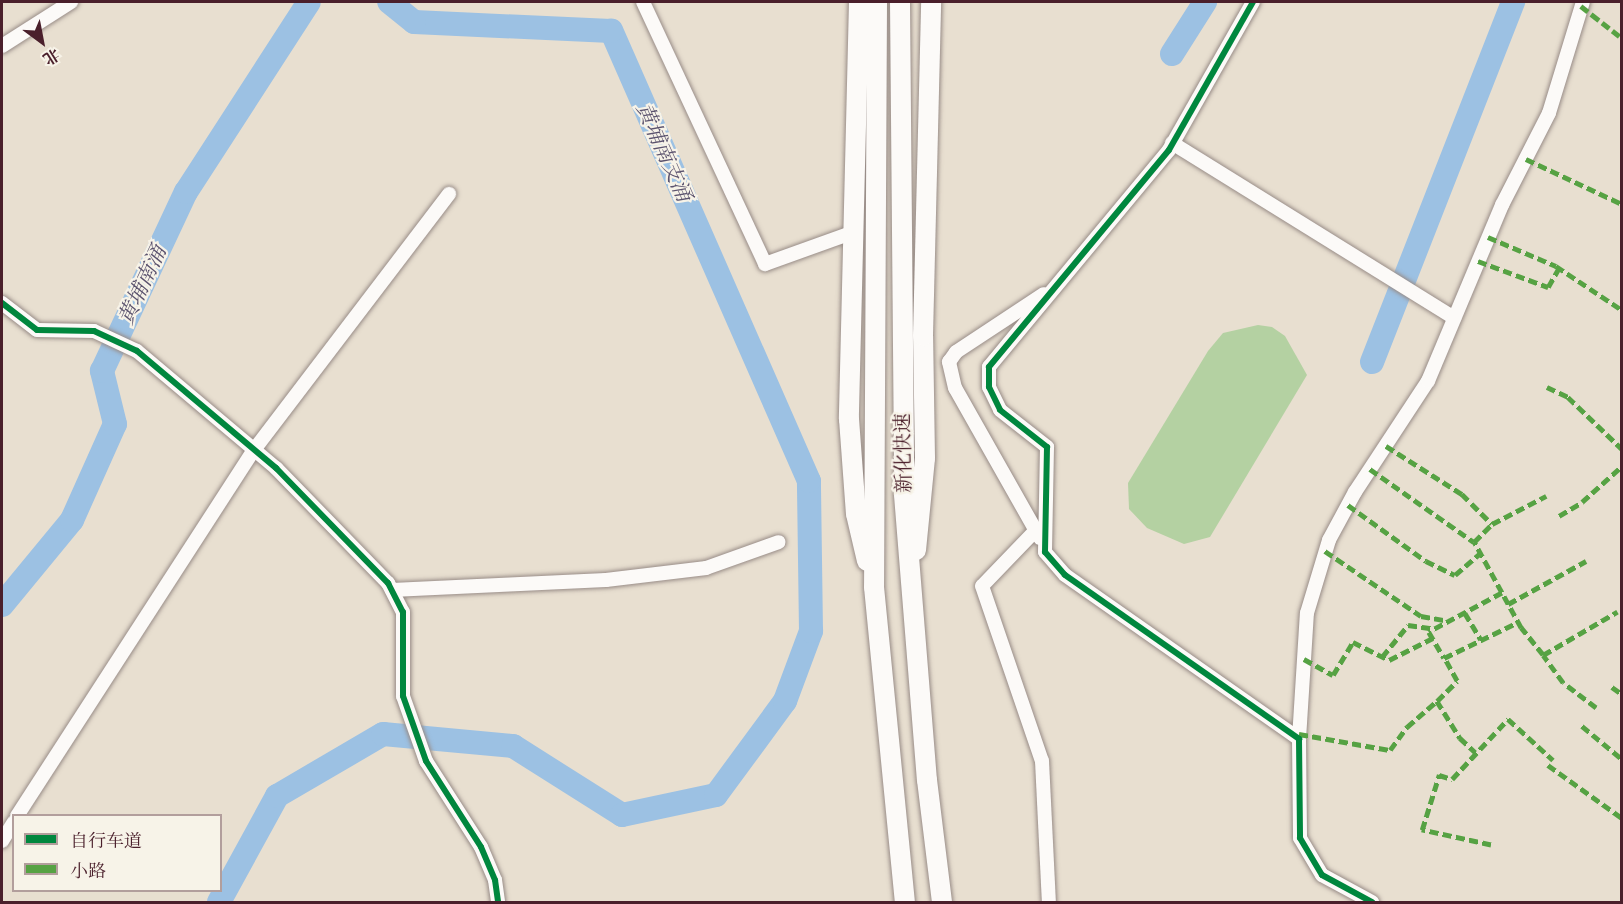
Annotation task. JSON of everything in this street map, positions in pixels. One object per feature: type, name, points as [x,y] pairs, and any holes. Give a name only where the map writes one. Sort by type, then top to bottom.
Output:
[{"type":"highway","points":[[859,2],[851,233],[850,449],[856,514],[874,587]]},
{"type":"highway","name":"新化快速","points":[[877,2],[874,587],[905,903]]},
{"type":"highway","name":"新化快速","points":[[900,2],[902,459],[927,780],[942,903]]},
{"type":"highway","points":[[912,579],[925,458],[923,336],[931,2]]},
{"type":"street","points":[[2,46],[22,36],[71,2]]},
{"type":"street","points":[[643,2],[765,264],[851,233]]},
{"type":"street","points":[[1253,2],[1172,143],[989,367],[989,387],[1000,410],[1047,447],[1045,552],[1065,575],[1299,739]]},
{"type":"street","points":[[1372,903],[1322,874],[1300,838],[1299,739],[1307,613],[1329,540],[1355,492],[1428,381],[1502,205],[1549,113],[1583,2]]},
{"type":"street","points":[[1172,143],[1454,318]]},
{"type":"street","points":[[18,814],[254,450],[449,194]]},
{"type":"street","points":[[1045,546],[955,388],[949,362],[956,352],[1056,287]]},
{"type":"street","points":[[2,303],[37,330],[94,331],[137,351],[254,450],[392,590],[403,612],[403,696],[426,760],[481,847],[495,880],[498,903]]},
{"type":"street","points":[[1035,531],[982,586],[1042,761],[1049,903]]},
{"type":"street","points":[[392,590],[606,580],[706,568],[779,542]]},
{"type":"street","points":[[2,841],[12,825]]},
{"type":"green space","points":[[1258,325],[1272,327],[1285,336],[1307,375],[1210,537],[1184,544],[1147,528],[1129,509],[1128,483],[1208,351],[1223,333]]},
{"type":"waterway","name":"黄埔南涌","points":[[2,605],[72,520],[115,424],[102,371],[186,192],[309,2]]},
{"type":"waterway","points":[[219,902],[277,796],[383,734],[513,746],[622,815],[716,795],[785,701],[811,631],[809,481],[611,31],[414,22],[389,2]]},
{"type":"waterway","name":"黄埔南支涌","points":[[1172,54],[1205,2]]},
{"type":"waterway","points":[[1372,362],[1513,2]]},
{"type":"marked path","points":[[1581,6],[1622,38]]},
{"type":"marked path","points":[[1526,159],[1622,204]]},
{"type":"marked path","points":[[1488,237],[1556,266],[1622,310]]},
{"type":"marked path","points":[[1478,261],[1548,287],[1559,268]]},
{"type":"marked path","points":[[1547,387],[1568,397],[1622,449]]},
{"type":"marked path","points":[[1386,446],[1462,494],[1492,524]]},
{"type":"marked path","points":[[1559,516],[1582,502],[1622,466]]},
{"type":"marked path","points":[[1370,469],[1474,542]]},
{"type":"marked path","points":[[1543,655],[1521,628],[1474,542],[1492,524],[1546,496]]},
{"type":"marked path","points":[[1348,505],[1426,561],[1455,575],[1480,553]]},
{"type":"marked path","points":[[1325,551],[1421,616],[1449,621]]},
{"type":"marked path","points":[[1508,604],[1586,561]]},
{"type":"marked path","points":[[1502,593],[1429,632],[1444,658],[1518,622]]},
{"type":"marked path","points":[[1596,708],[1563,683],[1543,655],[1617,612]]},
{"type":"marked path","points":[[1465,613],[1481,640]]},
{"type":"marked path","points":[[1382,657],[1408,625],[1435,629]]},
{"type":"marked path","points":[[1304,659],[1333,675],[1353,642],[1389,660],[1433,638]]},
{"type":"marked path","points":[[1437,701],[1457,681],[1444,658]]},
{"type":"marked path","points":[[1612,687],[1622,694]]},
{"type":"marked path","points":[[1299,734],[1390,750],[1407,727],[1437,701],[1460,738],[1475,752]]},
{"type":"marked path","points":[[1491,845],[1422,830],[1439,775],[1452,779],[1508,719],[1553,760]]},
{"type":"marked path","points":[[1582,726],[1622,759]]},
{"type":"marked path","points":[[1548,765],[1622,818]]},
{"type":"cycle path","points":[[1253,2],[1169,150],[989,367],[989,387],[1000,410],[1047,447],[1045,552],[1065,575],[1299,739],[1300,838],[1322,875],[1372,902]]},
{"type":"cycle path","points":[[2,303],[37,330],[94,331],[137,351],[276,468],[388,583],[403,612],[403,696],[426,761],[481,847],[495,880],[498,902]]}]
